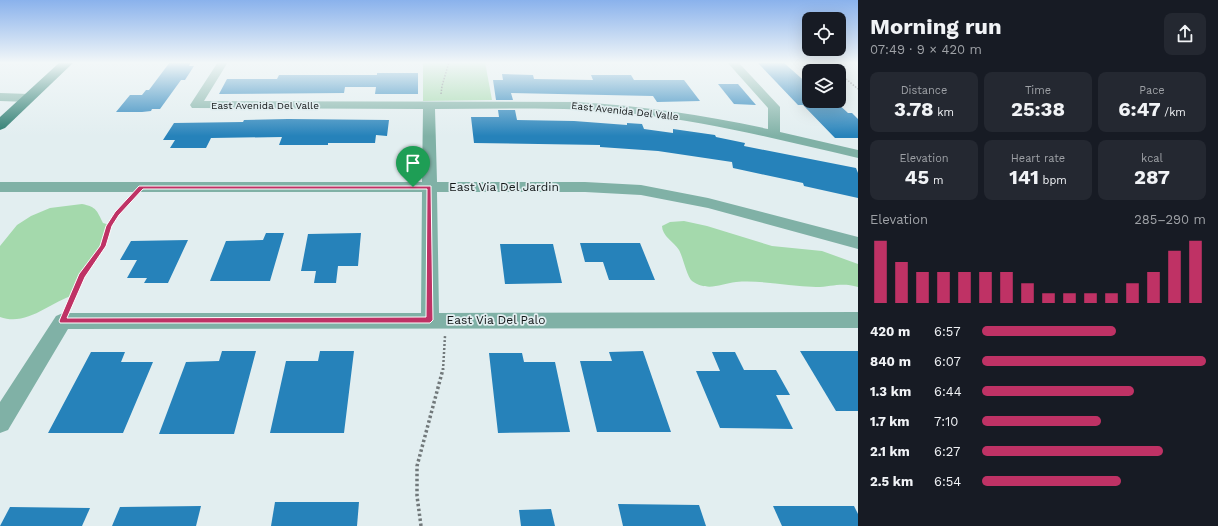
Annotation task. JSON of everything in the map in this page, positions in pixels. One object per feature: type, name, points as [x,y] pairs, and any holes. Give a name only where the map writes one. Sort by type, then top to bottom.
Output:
[{"type":"main road","points":[[0,125],[41,87]]},
{"type":"street","name":"East Avenida Del Valle","points":[[208,87],[196,105],[549,105],[602,107],[665,114],[718,123],[858,154]]},
{"type":"street","points":[[755,87],[774,107],[774,136]]},
{"type":"street","points":[[0,97],[29,98]]},
{"type":"street","points":[[430,320],[430,187],[436,105]]},
{"type":"street","name":"East Via Del Jardin","points":[[0,187],[585,187],[641,190],[708,203],[858,243]]},
{"type":"street","name":"East Via Del Palo","points":[[62,321],[858,320]]},
{"type":"street","points":[[0,422],[62,321]]},
{"type":"path","points":[[436,105],[442,87]]},
{"type":"path","points":[[62,321],[82,276],[103,246],[109,226],[117,213],[141,187]]},
{"type":"path","points":[[421,526],[417,496],[417,466],[443,370],[445,331]]},
{"type":"green space","points":[[423,87],[490,87],[492,100],[423,101]]},
{"type":"green space","points":[[82,204],[94,208],[103,223],[110,225],[103,246],[82,276],[74,295],[20,319],[0,317],[0,246],[17,225],[31,216],[50,208]]},
{"type":"green space","points":[[684,221],[707,226],[772,246],[822,251],[858,264],[858,287],[841,285],[816,287],[796,286],[766,282],[736,282],[709,287],[703,286],[690,279],[679,250],[666,236],[663,230],[662,226],[670,222]]},
{"type":"building","points":[[152,87],[176,87],[160,109],[152,109],[151,111],[142,112],[116,112],[130,95],[142,95],[146,90],[149,90]]},
{"type":"building","points":[[223,87],[418,87],[418,94],[375,94],[376,87],[345,87],[344,93],[219,94]]},
{"type":"building","points":[[494,87],[689,87],[700,101],[657,102],[653,96],[511,93],[513,100],[496,100]]},
{"type":"building","points":[[720,87],[740,87],[756,105],[734,104]]},
{"type":"building","points":[[780,87],[802,87],[802,105],[798,105]]},
{"type":"building","points":[[806,108],[843,108],[848,113],[852,113],[858,119],[858,138],[835,138]]},
{"type":"building","points":[[498,110],[515,110],[517,120],[574,121],[627,125],[627,123],[642,124],[644,129],[673,133],[673,129],[715,135],[716,137],[745,143],[744,146],[856,168],[858,173],[858,198],[804,186],[803,183],[733,168],[732,162],[658,151],[600,147],[600,145],[474,143],[471,117],[499,117]]},
{"type":"building","points":[[244,120],[389,120],[387,136],[376,135],[375,143],[279,145],[282,137],[211,138],[206,148],[170,148],[175,140],[163,140],[174,123],[243,122]]},
{"type":"building","points":[[266,233],[284,233],[270,281],[210,281],[226,241],[263,240]]},
{"type":"building","points":[[361,233],[358,266],[338,266],[336,283],[314,283],[316,271],[301,271],[308,234]]},
{"type":"building","points":[[188,240],[168,283],[144,283],[147,278],[127,278],[137,260],[120,260],[131,241]]},
{"type":"building","points":[[580,243],[640,243],[655,280],[609,280],[603,262],[585,262]]},
{"type":"building","points":[[500,244],[553,244],[562,283],[505,284]]},
{"type":"building","points":[[222,351],[256,351],[234,434],[159,434],[186,362],[219,361]]},
{"type":"building","points":[[320,351],[354,351],[344,433],[270,433],[286,361],[318,361]]},
{"type":"building","points":[[643,351],[671,432],[597,432],[580,361],[612,361],[609,352]]},
{"type":"building","points":[[800,351],[858,351],[858,411],[836,411]]},
{"type":"building","points":[[91,352],[125,352],[121,362],[153,362],[123,433],[48,433]]},
{"type":"building","points":[[712,352],[735,352],[744,370],[776,370],[790,395],[776,395],[793,429],[720,428],[696,371],[720,371]]},
{"type":"building","points":[[489,353],[522,353],[524,362],[555,362],[570,432],[498,433]]},
{"type":"building","points":[[275,502],[359,502],[357,526],[271,526]]},
{"type":"building","points":[[618,504],[699,505],[706,526],[623,526]]},
{"type":"building","points":[[201,506],[196,526],[112,526],[120,507]]},
{"type":"building","points":[[773,506],[854,506],[858,514],[858,526],[782,526]]},
{"type":"building","points":[[10,507],[90,508],[82,526],[0,526]]},
{"type":"building","points":[[551,509],[555,526],[521,526],[519,510]]},
{"type":"route","points":[[141,187],[413,187],[430,187],[430,320],[62,321],[82,276],[103,246],[109,226],[117,213],[141,187]]}]
